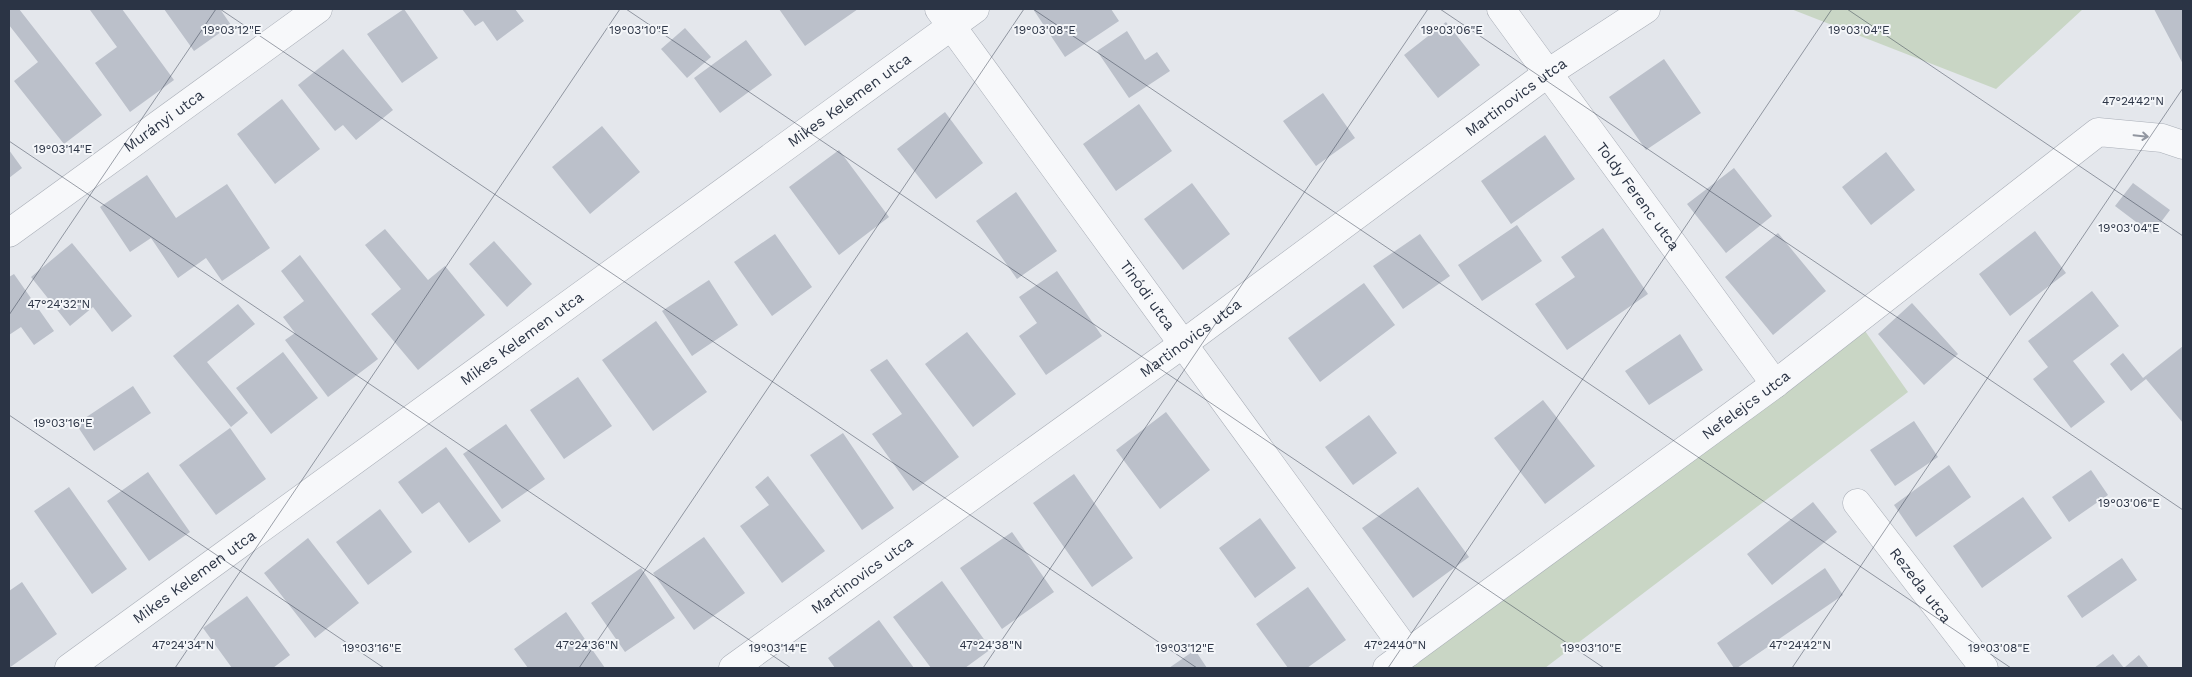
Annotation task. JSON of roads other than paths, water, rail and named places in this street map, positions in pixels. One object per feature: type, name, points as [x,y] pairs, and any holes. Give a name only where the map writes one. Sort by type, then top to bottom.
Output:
[{"type":"street","name":"Murányi utca","points":[[9,232],[318,9]]},
{"type":"street","name":"Mikes Kelemen utca","points":[[69,668],[945,18],[975,9]]},
{"type":"street","name":"Toldy Ferenc utca","points":[[1501,9],[1775,384]]},
{"type":"street","name":"Martinovics utca","points":[[733,668],[1183,344],[1548,73],[1646,9]]},
{"type":"street","name":"Tinódi utca","points":[[945,18],[1183,344],[1398,661]]},
{"type":"street","name":"Nefelejcs utca","points":[[1398,661],[1775,384],[2098,132],[2162,138],[2183,145]]},
{"type":"street","name":"Rezeda utca","points":[[1857,503],[1984,668]]}]
